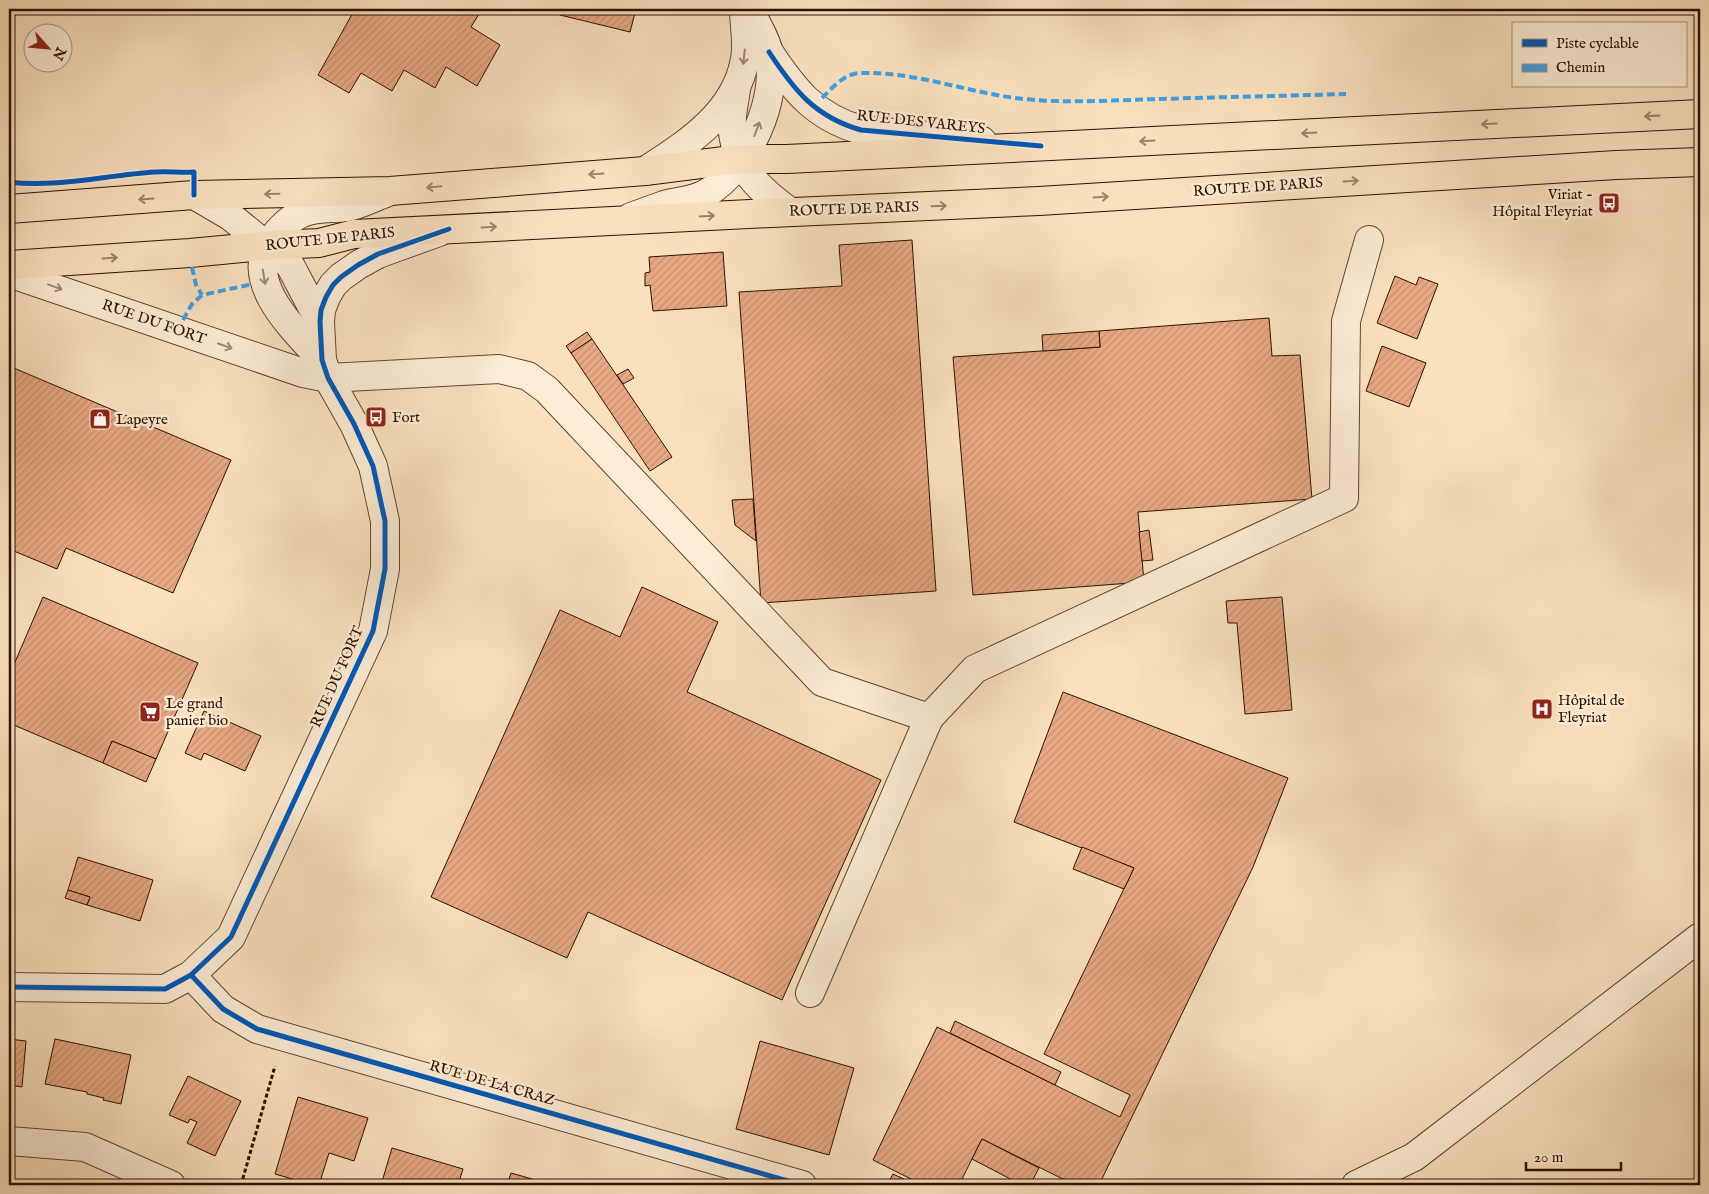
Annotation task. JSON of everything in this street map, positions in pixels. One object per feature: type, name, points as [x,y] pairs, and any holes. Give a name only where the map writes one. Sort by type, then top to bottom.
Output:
[{"type":"main road","points":[[9,209],[194,195],[390,191],[645,170],[740,159],[778,159],[1700,114]]},
{"type":"main road","name":"ROUTE DE PARIS","points":[[9,265],[319,243],[354,234],[1039,201],[1596,166],[1700,162]]},
{"type":"street","points":[[744,9],[745,58],[736,88],[732,122],[735,144],[743,167],[755,182],[772,199],[790,212]]},
{"type":"street","name":"RUE DES VAREYS","points":[[749,9],[769,52],[787,80],[811,104],[842,125],[861,130],[1041,146]]},
{"type":"street","name":"RUE DES VAREYS","points":[[623,220],[707,193],[728,176],[750,146],[768,102],[771,76],[769,52]]},
{"type":"street","points":[[645,170],[687,144],[707,127],[736,88]]},
{"type":"street","name":"RUE DU FORT","points":[[9,987],[165,988],[192,974],[230,937],[373,631],[385,569],[385,521],[373,466],[354,424],[325,369],[282,316],[266,289],[263,268],[268,246],[278,231],[288,221],[317,209],[349,207],[390,191]]},
{"type":"street","name":"RUE DU FORT","points":[[194,195],[230,216],[290,265],[320,322]]},
{"type":"street","name":"RUE DU FORT","points":[[325,369],[320,322],[321,310],[333,285],[341,277],[378,254],[449,229]]},
{"type":"street","points":[[810,993],[930,718],[975,669],[1344,498],[1346,321],[1369,240]]},
{"type":"street","name":"RUE DU FORT","points":[[9,273],[300,372],[325,369]]},
{"type":"street","points":[[325,369],[499,369],[528,376],[548,390],[822,682],[930,718]]},
{"type":"street","points":[[1356,1185],[1414,1157],[1700,937]]},
{"type":"street","name":"RUE DE LA CRAZ","points":[[192,974],[223,1009],[257,1029],[753,1179],[802,1185]]},
{"type":"street","points":[[9,1141],[85,1147],[171,1185]]},
{"type":"path","points":[[241,1185],[283,1036]]},
{"type":"building","points":[[355,9],[482,9],[471,27],[500,45],[477,86],[446,67],[435,88],[404,70],[392,91],[361,73],[349,93],[318,75]]},
{"type":"building","points":[[561,9],[636,9],[630,32],[560,15]]},
{"type":"building","points":[[912,240],[936,591],[761,603],[739,292],[842,286],[839,245]]},
{"type":"building","points":[[723,252],[727,306],[653,311],[650,285],[645,286],[645,273],[650,272],[649,257]]},
{"type":"building","points":[[1395,276],[1416,285],[1419,277],[1438,284],[1417,339],[1377,323]]},
{"type":"building","points":[[1269,318],[1272,356],[1300,355],[1312,499],[1138,512],[1144,582],[973,595],[953,357],[1100,347],[1099,331]]},
{"type":"building","points":[[1099,331],[1100,347],[1043,351],[1042,335]]},
{"type":"building","points":[[587,332],[592,339],[571,353],[566,346]]},
{"type":"building","points":[[592,339],[672,457],[650,471],[571,353]]},
{"type":"building","points":[[1382,346],[1426,363],[1409,407],[1366,391]]},
{"type":"building","points":[[9,366],[231,460],[173,593],[66,548],[57,569],[9,549]]},
{"type":"building","points":[[628,369],[634,378],[623,384],[617,375]]},
{"type":"building","points":[[753,499],[756,541],[735,525],[732,500]]},
{"type":"building","points":[[1149,530],[1153,560],[1142,561],[1139,532]]},
{"type":"building","points":[[642,587],[718,622],[687,692],[881,780],[782,1000],[588,912],[567,958],[431,897],[560,610],[620,637]]},
{"type":"building","points":[[43,597],[198,663],[156,759],[112,741],[103,763],[9,723],[9,676]]},
{"type":"building","points":[[1282,597],[1292,710],[1245,714],[1237,623],[1228,623],[1226,601]]},
{"type":"building","points":[[1063,692],[1288,778],[1253,867],[1099,1185],[1075,1185],[982,1139],[959,1185],[911,1185],[913,1180],[873,1160],[937,1027],[1120,1117],[1130,1095],[1044,1054],[1134,868],[1014,822]]},
{"type":"building","points":[[204,711],[261,736],[245,771],[204,753],[201,760],[185,753]]},
{"type":"building","points":[[112,741],[156,759],[146,782],[103,763]]},
{"type":"building","points":[[1082,847],[1134,868],[1124,889],[1073,869]]},
{"type":"building","points":[[78,857],[153,880],[140,921],[87,905],[90,897],[68,890]]},
{"type":"building","points":[[68,890],[90,897],[87,905],[65,898]]},
{"type":"building","points":[[955,1021],[1061,1072],[1055,1085],[950,1033]]},
{"type":"building","points":[[9,1039],[26,1041],[22,1087],[9,1085]]},
{"type":"building","points":[[55,1039],[131,1055],[121,1104],[103,1100],[104,1098],[87,1094],[87,1092],[45,1084]]},
{"type":"building","points":[[760,1041],[854,1068],[829,1155],[736,1129]]},
{"type":"building","points":[[188,1076],[241,1101],[215,1156],[187,1143],[197,1122],[190,1119],[188,1123],[169,1115]]},
{"type":"building","points":[[298,1097],[368,1118],[354,1161],[329,1153],[319,1185],[275,1174]]},
{"type":"building","points":[[982,1139],[1039,1168],[1030,1185],[1022,1185],[972,1159]]},
{"type":"building","points":[[392,1148],[463,1169],[458,1185],[381,1185]]},
{"type":"building","points":[[511,1173],[553,1185],[507,1185]]},
{"type":"building","points":[[893,1174],[906,1180],[904,1185],[898,1185],[889,1181]]},
{"type":"marked path","points":[[822,98],[843,79],[859,73],[903,76],[1013,98],[1050,101],[1346,94]]},
{"type":"marked path","points":[[192,267],[196,285],[202,295]]},
{"type":"marked path","points":[[183,320],[192,304],[202,295],[253,284]]},
{"type":"cycle path","points":[[769,52],[797,90],[818,110],[831,118],[861,130],[1041,146]]},
{"type":"cycle path","points":[[9,182],[64,182],[155,172],[194,172],[194,195]]},
{"type":"cycle path","points":[[9,987],[165,989],[191,975],[231,937],[373,631],[385,569],[385,521],[373,466],[354,424],[328,378],[322,360],[321,310],[333,285],[358,265],[378,254],[449,229]]},
{"type":"cycle path","points":[[191,975],[223,1009],[257,1029],[802,1185]]},
{"type":"place","name":"Viriat - Hôpital Fleyriat","points":[[1609,203]]},
{"type":"place","name":"Fort","points":[[376,417]]},
{"type":"place","name":"Lapeyre","points":[[100,419]]},
{"type":"place","name":"Hôpital de Fleyriat","points":[[1542,709]]},
{"type":"place","name":"Le grand panier bio","points":[[150,712]]}]
